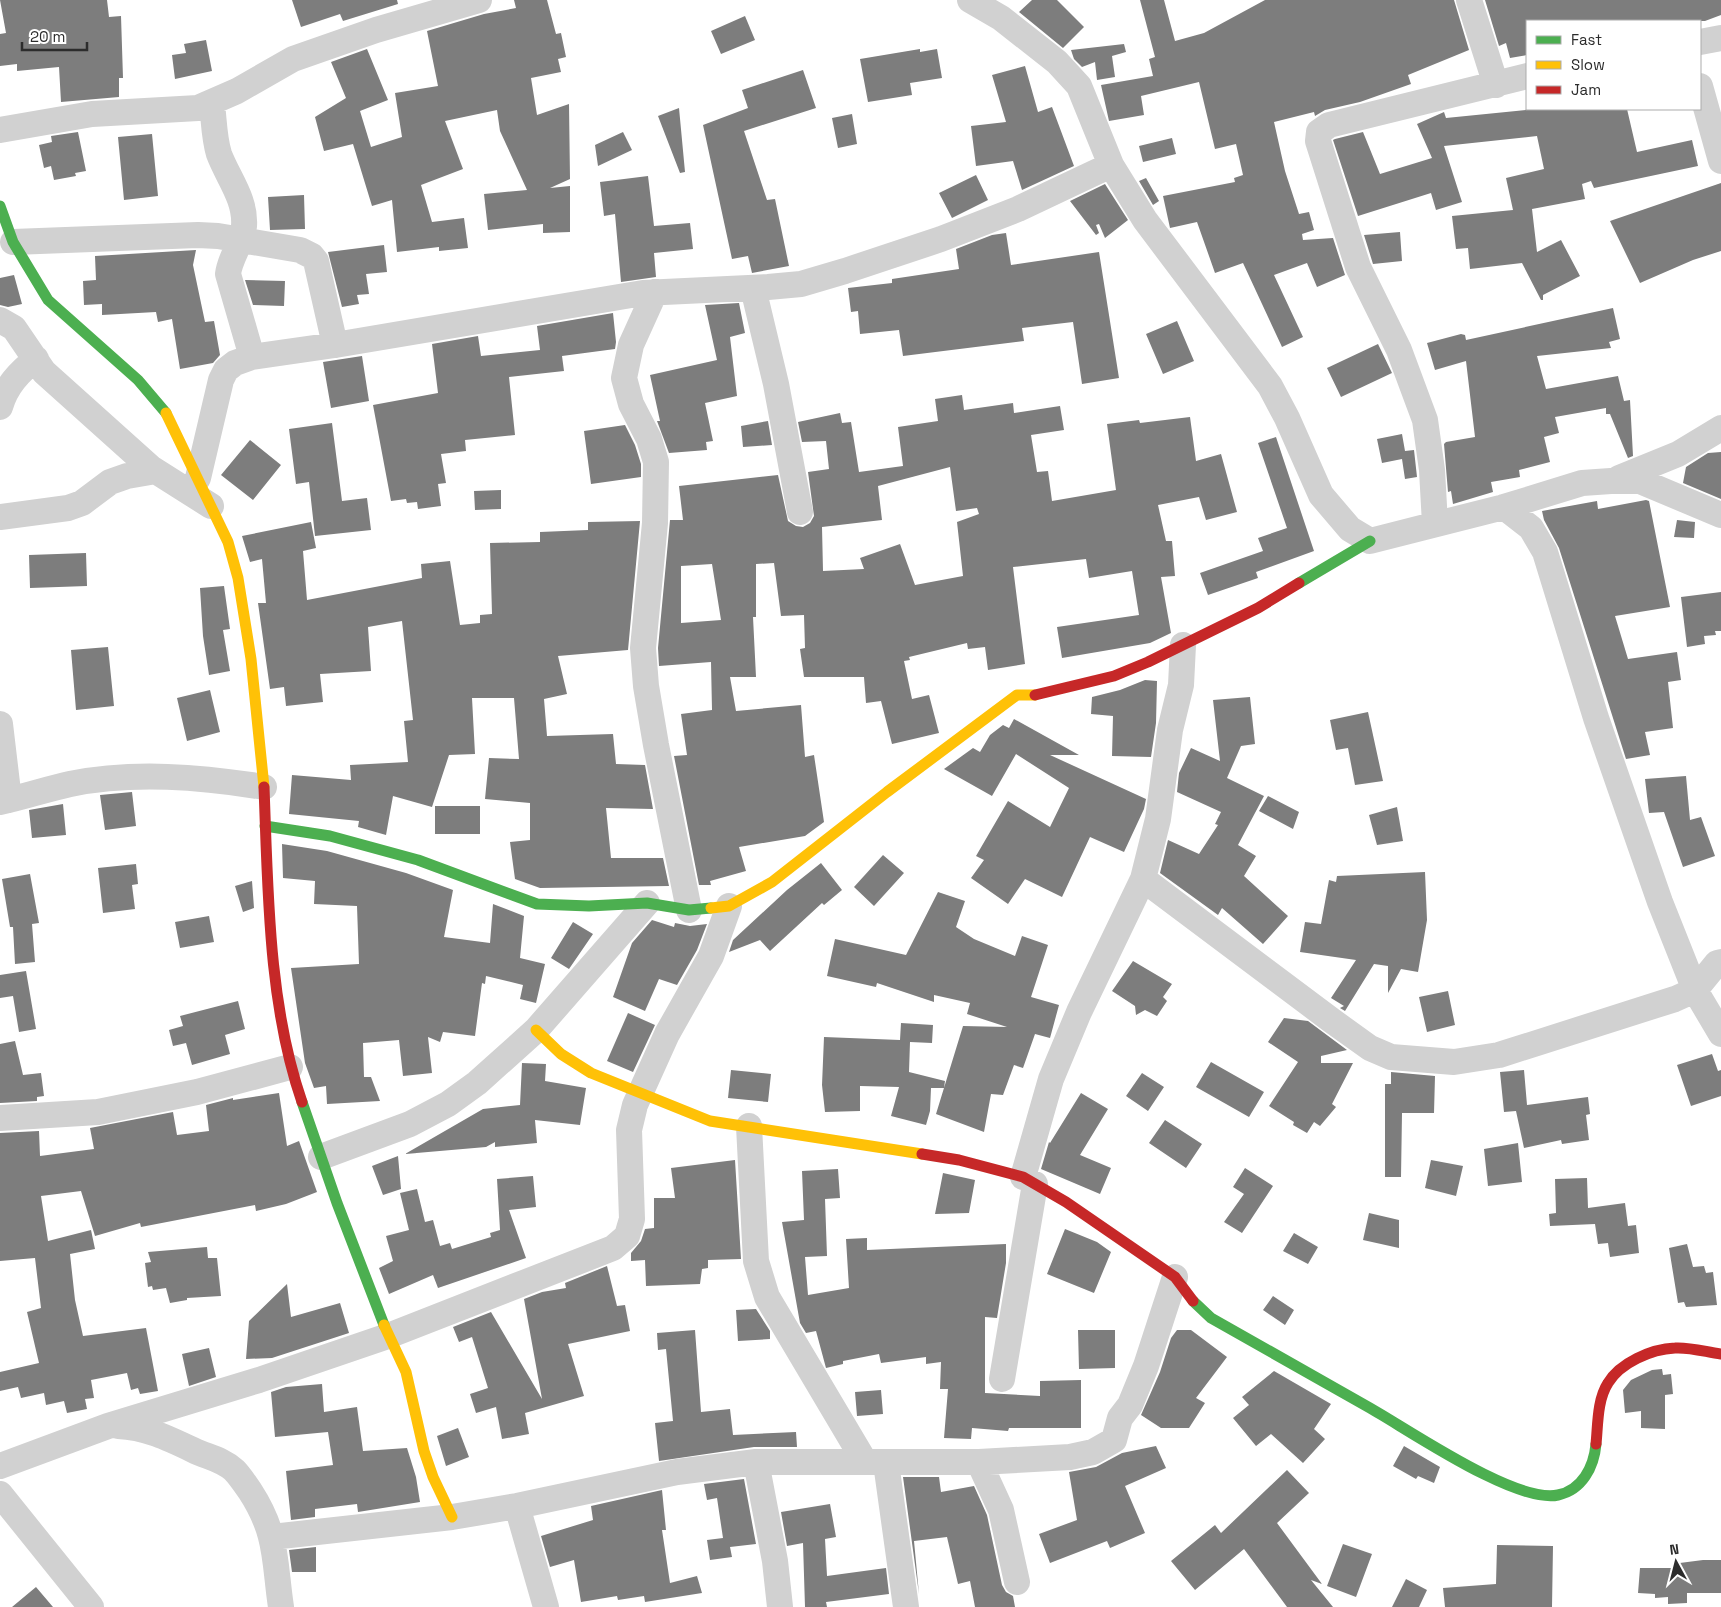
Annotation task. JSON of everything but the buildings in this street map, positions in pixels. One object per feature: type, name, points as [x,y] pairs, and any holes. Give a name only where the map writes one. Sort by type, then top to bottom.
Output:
[{"type":"street","points":[[0,130],[83,115],[198,108],[212,104],[293,59],[376,30],[479,0]]},
{"type":"street","points":[[970,0],[1001,18],[1057,62],[1078,86],[1111,165],[1145,220],[1270,386],[1287,418],[1321,495],[1350,529],[1370,541]]},
{"type":"street","points":[[1469,0],[1496,85]]},
{"type":"street","points":[[1701,42],[1721,38]]},
{"type":"street","points":[[1435,524],[1432,470],[1424,420],[1399,350],[1358,267],[1318,141],[1319,132],[1329,125],[1526,76]]},
{"type":"street","points":[[1701,90],[1721,161]]},
{"type":"street","points":[[212,104],[220,154],[241,202],[244,226],[241,239],[228,266],[228,274],[252,357]]},
{"type":"street","points":[[198,478],[226,370],[235,363],[252,357],[335,345],[595,300],[655,292],[801,284],[906,251],[1018,209],[1111,165]]},
{"type":"street","points":[[0,206],[11,251],[48,300],[138,380],[169,416],[228,542],[238,578],[264,760],[268,888],[278,993],[290,1067],[321,1157],[388,1336],[406,1372],[424,1451],[433,1478],[452,1516]]},
{"type":"street","points":[[11,251],[198,234],[241,239],[300,250],[312,256],[317,267],[335,345]]},
{"type":"street","points":[[753,288],[776,384],[800,512]]},
{"type":"street","points":[[655,292],[631,345],[624,378],[631,404],[649,440],[656,462],[655,522],[644,658],[646,686],[689,910]]},
{"type":"street","points":[[0,320],[14,328],[44,372],[156,471],[211,506]]},
{"type":"street","points":[[0,407],[8,386],[19,372],[36,359]]},
{"type":"street","points":[[1611,481],[1678,454],[1721,428]]},
{"type":"street","points":[[0,516],[68,508],[82,503],[110,482],[127,476],[156,471]]},
{"type":"street","points":[[265,826],[330,836],[418,860],[537,904],[589,906],[647,903],[689,910],[728,906],[772,882],[887,792],[1017,695],[1034,695],[1114,676],[1258,608],[1370,541],[1504,507],[1582,483],[1640,481],[1721,515]]},
{"type":"street","points":[[1504,507],[1531,528],[1545,552],[1616,779],[1695,990],[1721,1034]]},
{"type":"street","points":[[1002,1379],[1029,1180],[1051,1079],[1079,1012],[1143,880],[1158,819],[1170,730],[1181,685],[1183,645]]},
{"type":"street","points":[[0,724],[4,801],[72,784],[112,779],[211,778],[264,787]]},
{"type":"street","points":[[1143,880],[1370,1048],[1391,1057],[1454,1062],[1499,1055],[1675,1000],[1695,990],[1717,964],[1721,962]]},
{"type":"street","points":[[321,1157],[410,1124],[448,1104],[477,1083],[536,1030],[647,903]]},
{"type":"street","points":[[0,1466],[108,1426],[259,1380],[388,1336],[613,1248],[627,1236],[632,1219],[630,1130],[635,1105],[667,1034],[711,956],[728,906]]},
{"type":"street","points":[[536,1030],[561,1054],[591,1073],[710,1120],[959,1160],[1029,1180],[1066,1202],[1175,1277],[1193,1302],[1211,1318],[1473,1469],[1540,1496],[1557,1495],[1570,1490],[1589,1472],[1596,1449],[1601,1394],[1610,1378],[1622,1364],[1675,1348],[1721,1354]]},
{"type":"street","points":[[0,1118],[98,1112],[197,1092],[290,1067]]},
{"type":"street","points":[[749,1126],[756,1261],[760,1277],[767,1297],[876,1462],[906,1607]]},
{"type":"street","points":[[272,1537],[452,1516],[517,1506],[677,1472],[756,1462],[979,1462],[1070,1457],[1093,1452],[1114,1440],[1120,1418],[1130,1405],[1146,1366],[1175,1277]]},
{"type":"street","points":[[108,1426],[132,1426],[163,1435],[218,1459],[234,1470],[258,1505],[269,1526],[282,1607]]},
{"type":"street","points":[[756,1462],[775,1561],[780,1607]]},
{"type":"street","points":[[979,1462],[1000,1510],[1016,1582]]},
{"type":"street","points":[[0,1494],[91,1607]]},
{"type":"street","points":[[517,1506],[546,1607]]},
{"type":"traffic: fast","points":[[0,206],[13,242],[48,300],[138,380],[166,413]]},
{"type":"traffic: fast","points":[[1299,583],[1370,541]]},
{"type":"traffic: fast","points":[[265,826],[330,836],[418,860],[537,904],[589,906],[647,903],[689,910],[711,908]]},
{"type":"traffic: fast","points":[[302,1102],[337,1203],[384,1325]]},
{"type":"traffic: fast","points":[[1193,1301],[1211,1318],[1370,1408],[1436,1448],[1490,1477],[1516,1488],[1539,1495],[1558,1495],[1574,1488],[1580,1483],[1589,1469],[1593,1461],[1596,1444]]},
{"type":"traffic: slow","points":[[166,413],[228,542],[238,578],[251,659],[264,787]]},
{"type":"traffic: slow","points":[[711,908],[729,906],[772,882],[887,792],[1017,695],[1035,695]]},
{"type":"traffic: slow","points":[[536,1030],[561,1054],[591,1073],[710,1121],[922,1154]]},
{"type":"traffic: slow","points":[[384,1325],[406,1372],[424,1451],[433,1477],[452,1517]]},
{"type":"traffic: jam","points":[[1035,695],[1114,676],[1148,662],[1258,608],[1299,583]]},
{"type":"traffic: jam","points":[[264,787],[269,906],[276,986],[282,1026],[302,1102]]},
{"type":"traffic: jam","points":[[922,1154],[959,1160],[1023,1177],[1066,1202],[1175,1277],[1193,1301]]},
{"type":"traffic: jam","points":[[1596,1444],[1599,1413],[1604,1390],[1613,1376],[1628,1363],[1646,1354],[1675,1348],[1721,1354]]}]
